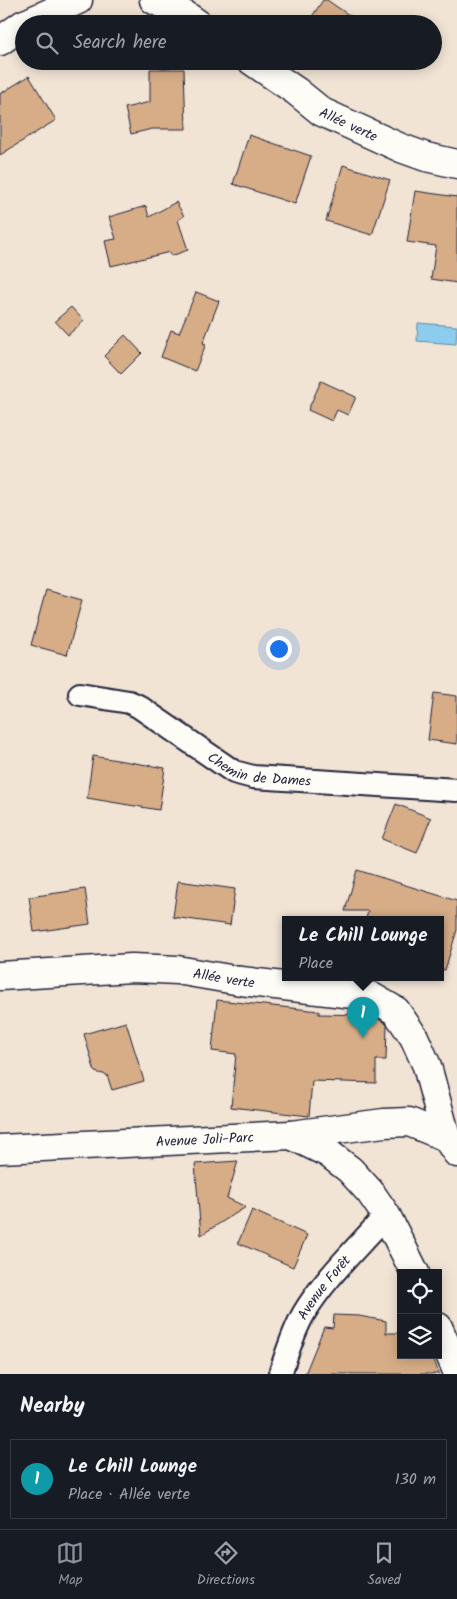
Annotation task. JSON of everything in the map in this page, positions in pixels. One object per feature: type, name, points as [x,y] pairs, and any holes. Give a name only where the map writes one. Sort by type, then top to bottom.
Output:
[{"type":"street","points":[[44,15],[78,0]]},
{"type":"street","points":[[154,0],[185,15]]},
{"type":"street","points":[[0,40],[15,30]]},
{"type":"street","name":"Allée verte","points":[[265,70],[322,112],[401,148],[426,157],[457,164]]},
{"type":"street","name":"Chemin de Dames","points":[[80,694],[129,702],[138,706],[234,772],[253,778],[457,790]]},
{"type":"street","name":"Allée verte","points":[[0,976],[132,968],[176,970],[241,981],[370,996],[396,1011],[414,1037],[427,1066],[451,1145]]},
{"type":"street","name":"Avenue Joli-Parc","points":[[0,1149],[291,1135],[384,1123],[409,1122],[451,1145]]},
{"type":"street","points":[[291,1135],[328,1153],[350,1170],[370,1192],[386,1215],[412,1269]]},
{"type":"street","name":"Avenue Forêt","points":[[280,1374],[292,1338],[303,1314],[316,1294],[386,1215]]},
{"type":"street","points":[[442,1336],[457,1371]]},
{"type":"water","points":[[418,323],[457,326],[456,344],[417,341]]},
{"type":"building","points":[[323,0],[327,0],[349,15],[313,15]]},
{"type":"building","points":[[150,70],[184,70],[186,129],[152,129],[131,134],[125,108],[150,102]]},
{"type":"building","points":[[29,76],[56,120],[0,155],[0,94]]},
{"type":"building","points":[[249,135],[311,156],[295,204],[233,184]]},
{"type":"building","points":[[343,165],[390,180],[372,235],[326,221]]},
{"type":"building","points":[[415,191],[457,197],[457,283],[431,279],[436,246],[407,242]]},
{"type":"building","points":[[176,202],[184,216],[178,220],[188,250],[171,256],[170,252],[111,266],[105,241],[116,239],[109,217],[146,206],[149,217]]},
{"type":"building","points":[[196,292],[219,301],[203,343],[206,344],[195,371],[161,357],[171,330],[179,333]]},
{"type":"building","points":[[71,307],[84,321],[68,335],[55,321]]},
{"type":"building","points":[[125,335],[142,353],[121,374],[104,356]]},
{"type":"building","points":[[321,381],[356,397],[348,415],[337,410],[332,421],[308,410]]},
{"type":"building","points":[[46,590],[82,600],[67,655],[31,645]]},
{"type":"building","points":[[434,693],[457,696],[457,744],[428,740]]},
{"type":"building","points":[[93,756],[165,768],[159,810],[87,798]]},
{"type":"building","points":[[396,804],[431,818],[417,853],[382,839]]},
{"type":"building","points":[[357,870],[457,901],[457,930],[445,970],[444,916],[367,916],[368,911],[345,911]]},
{"type":"building","points":[[178,881],[235,889],[230,925],[173,917]]},
{"type":"building","points":[[85,889],[90,924],[34,932],[29,897]]},
{"type":"building","points":[[217,1000],[319,1011],[319,1014],[372,1015],[387,1025],[386,1060],[376,1060],[376,1083],[312,1081],[309,1116],[231,1107],[236,1054],[212,1051]]},
{"type":"building","points":[[126,1022],[144,1081],[112,1090],[107,1075],[95,1072],[84,1034]]},
{"type":"building","points":[[238,1161],[227,1198],[246,1207],[201,1235],[195,1164]]},
{"type":"building","points":[[252,1210],[307,1235],[293,1267],[238,1243]]},
{"type":"building","points":[[334,1315],[359,1316],[386,1321],[386,1333],[397,1333],[397,1359],[433,1359],[439,1374],[305,1374],[324,1327],[333,1328]]},
{"type":"place","name":"Le Chill Lounge","points":[[363,1038]]}]
